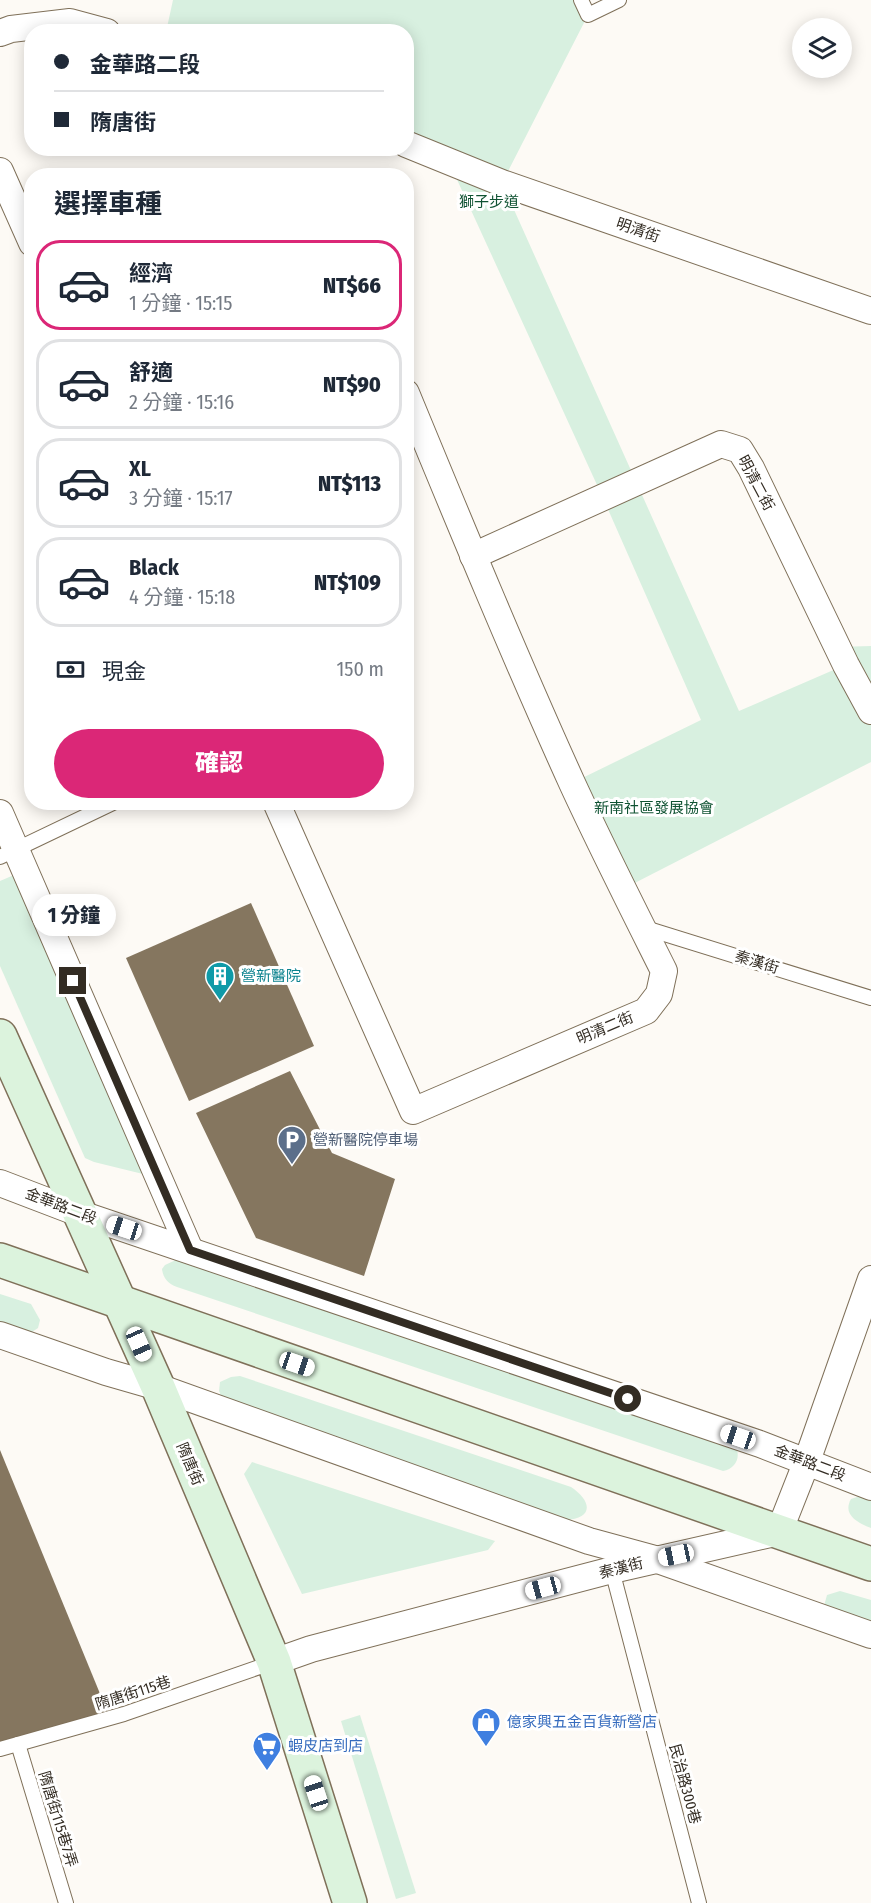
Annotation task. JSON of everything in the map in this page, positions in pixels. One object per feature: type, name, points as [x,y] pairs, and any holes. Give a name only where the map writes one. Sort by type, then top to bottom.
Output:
[{"type":"street","points":[[53,24],[70,22],[77,24]]},
{"type":"street","points":[[0,33],[24,28]]},
{"type":"street","name":"明清街","points":[[414,147],[502,183],[871,310]]},
{"type":"street","points":[[0,171],[24,225]]},
{"type":"street","name":"明清二街","points":[[280,810],[413,1111],[646,1011],[659,994],[664,971],[572,783],[414,412]]},
{"type":"street","name":"明清二街","points":[[474,556],[721,444],[740,450],[752,468],[846,665],[871,711]]},
{"type":"street","points":[[0,813],[8,853],[190,1250]]},
{"type":"street","name":"隋唐街","points":[[0,1036],[158,1387],[274,1662],[350,1903]]},
{"type":"street","name":"金華路二段","points":[[0,1184],[81,1214],[807,1461],[871,1487]]},
{"type":"street","points":[[0,1260],[871,1564]]},
{"type":"street","points":[[779,1532],[807,1461],[871,1279]]},
{"type":"street","points":[[0,1335],[106,1372],[158,1387],[589,1541],[655,1559],[871,1635]]},
{"type":"street","name":"秦漢街","points":[[274,1662],[311,1649],[612,1569],[779,1532]]},
{"type":"lane","points":[[581,0],[588,15],[619,0]]},
{"type":"lane","points":[[8,853],[98,810]]},
{"type":"lane","name":"秦漢街","points":[[642,927],[871,998]]},
{"type":"lane","name":"民治路300巷","points":[[612,1569],[699,1903]]},
{"type":"lane","name":"隋唐街115巷","points":[[0,1749],[124,1714],[274,1662]]},
{"type":"lane","name":"隋唐街115巷7弄","points":[[18,1744],[66,1903]]},
{"type":"green space","points":[[173,0],[581,0],[588,15],[502,183],[739,711],[845,665],[837,647],[871,646],[871,762],[623,889],[572,783],[701,720],[603,498],[448,160],[414,147],[414,24],[168,24]]},
{"type":"green space","points":[[14,875],[151,1176],[85,1158],[0,966],[0,881]]},
{"type":"green space","points":[[178,1259],[736,1447],[738,1455],[736,1462],[731,1468],[723,1471],[177,1287],[166,1280],[162,1269],[165,1265]]},
{"type":"green space","points":[[0,1294],[31,1304],[40,1320],[38,1328],[29,1334],[0,1326]]},
{"type":"green space","points":[[240,1376],[571,1487],[583,1498],[587,1508],[581,1516],[565,1520],[223,1400],[219,1391],[220,1382]]},
{"type":"green space","points":[[252,1462],[495,1541],[488,1550],[302,1594],[244,1474]]},
{"type":"green space","points":[[871,1496],[871,1528],[861,1524],[850,1514],[851,1499]]},
{"type":"green space","points":[[840,1591],[871,1600],[871,1631],[824,1606],[827,1595]]},
{"type":"green space","points":[[360,1715],[416,1893],[396,1899],[341,1721]]},
{"type":"building","name":"營新醫院","points":[[251,903],[314,1046],[189,1101],[126,958]]},
{"type":"building","name":"營新醫院停車場","points":[[290,1071],[332,1153],[395,1179],[364,1276],[256,1238],[196,1113]]},
{"type":"building","points":[[0,1450],[110,1718],[0,1749]]},
{"type":"place","name":"營新醫院","points":[[220,1002]]},
{"type":"place","name":"營新醫院停車場","points":[[292,1166]]},
{"type":"place","name":"億家興五金百貨新營店","points":[[486,1748]]},
{"type":"place","name":"蝦皮店到店","points":[[267,1772]]},
{"type":"route","points":[[73,981],[190,1250],[628,1399]]},
{"type":"park label","name":"獅子步道","points":[[489,202]]},
{"type":"park label","name":"新南社區發展協會","points":[[654,808]]}]
